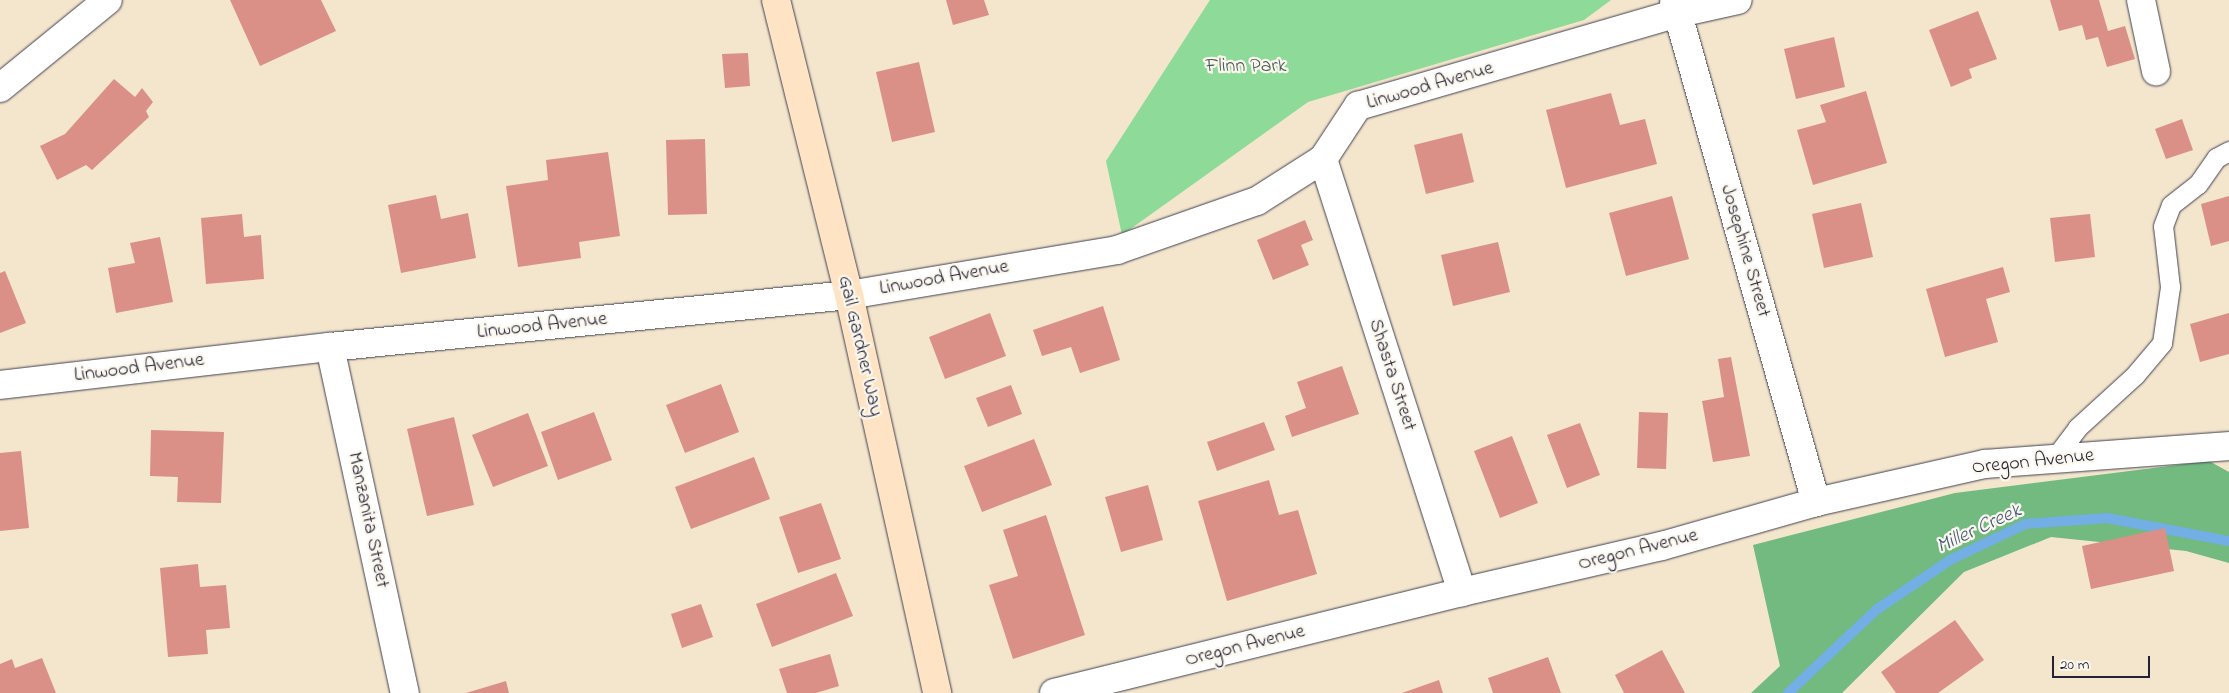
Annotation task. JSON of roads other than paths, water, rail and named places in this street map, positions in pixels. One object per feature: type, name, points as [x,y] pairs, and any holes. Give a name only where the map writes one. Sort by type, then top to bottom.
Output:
[{"type":"street","points":[[0,88],[108,0]]},
{"type":"street","name":"Gail Gardner Way","points":[[776,0],[849,295],[937,693]]},
{"type":"street","name":"Linwood Avenue","points":[[0,385],[330,347],[849,295],[1116,250],[1257,201],[1323,159],[1358,106],[1677,7],[1738,0]]},
{"type":"street","points":[[2141,0],[2156,70]]},
{"type":"street","name":"Josephine Street","points":[[1677,7],[1816,502]]},
{"type":"street","name":"Shasta Street","points":[[1323,159],[1462,592]]},
{"type":"street","name":"Manzanita Street","points":[[330,347],[405,693]]},
{"type":"street","name":"Oregon Avenue","points":[[1054,693],[1462,592],[1662,546],[1816,502],[1985,464],[2229,446]]},
{"type":"lane","points":[[2054,459],[2077,428],[2134,375],[2162,343],[2170,287],[2162,226],[2171,205],[2198,184],[2216,158],[2229,151]]},
{"type":"waterway","name":"Miller Creek","points":[[1788,693],[1876,610],[1950,560],[2025,524],[2107,518],[2229,541]]},
{"type":"park label","name":"Flinn Park","points":[[1246,66]]}]
